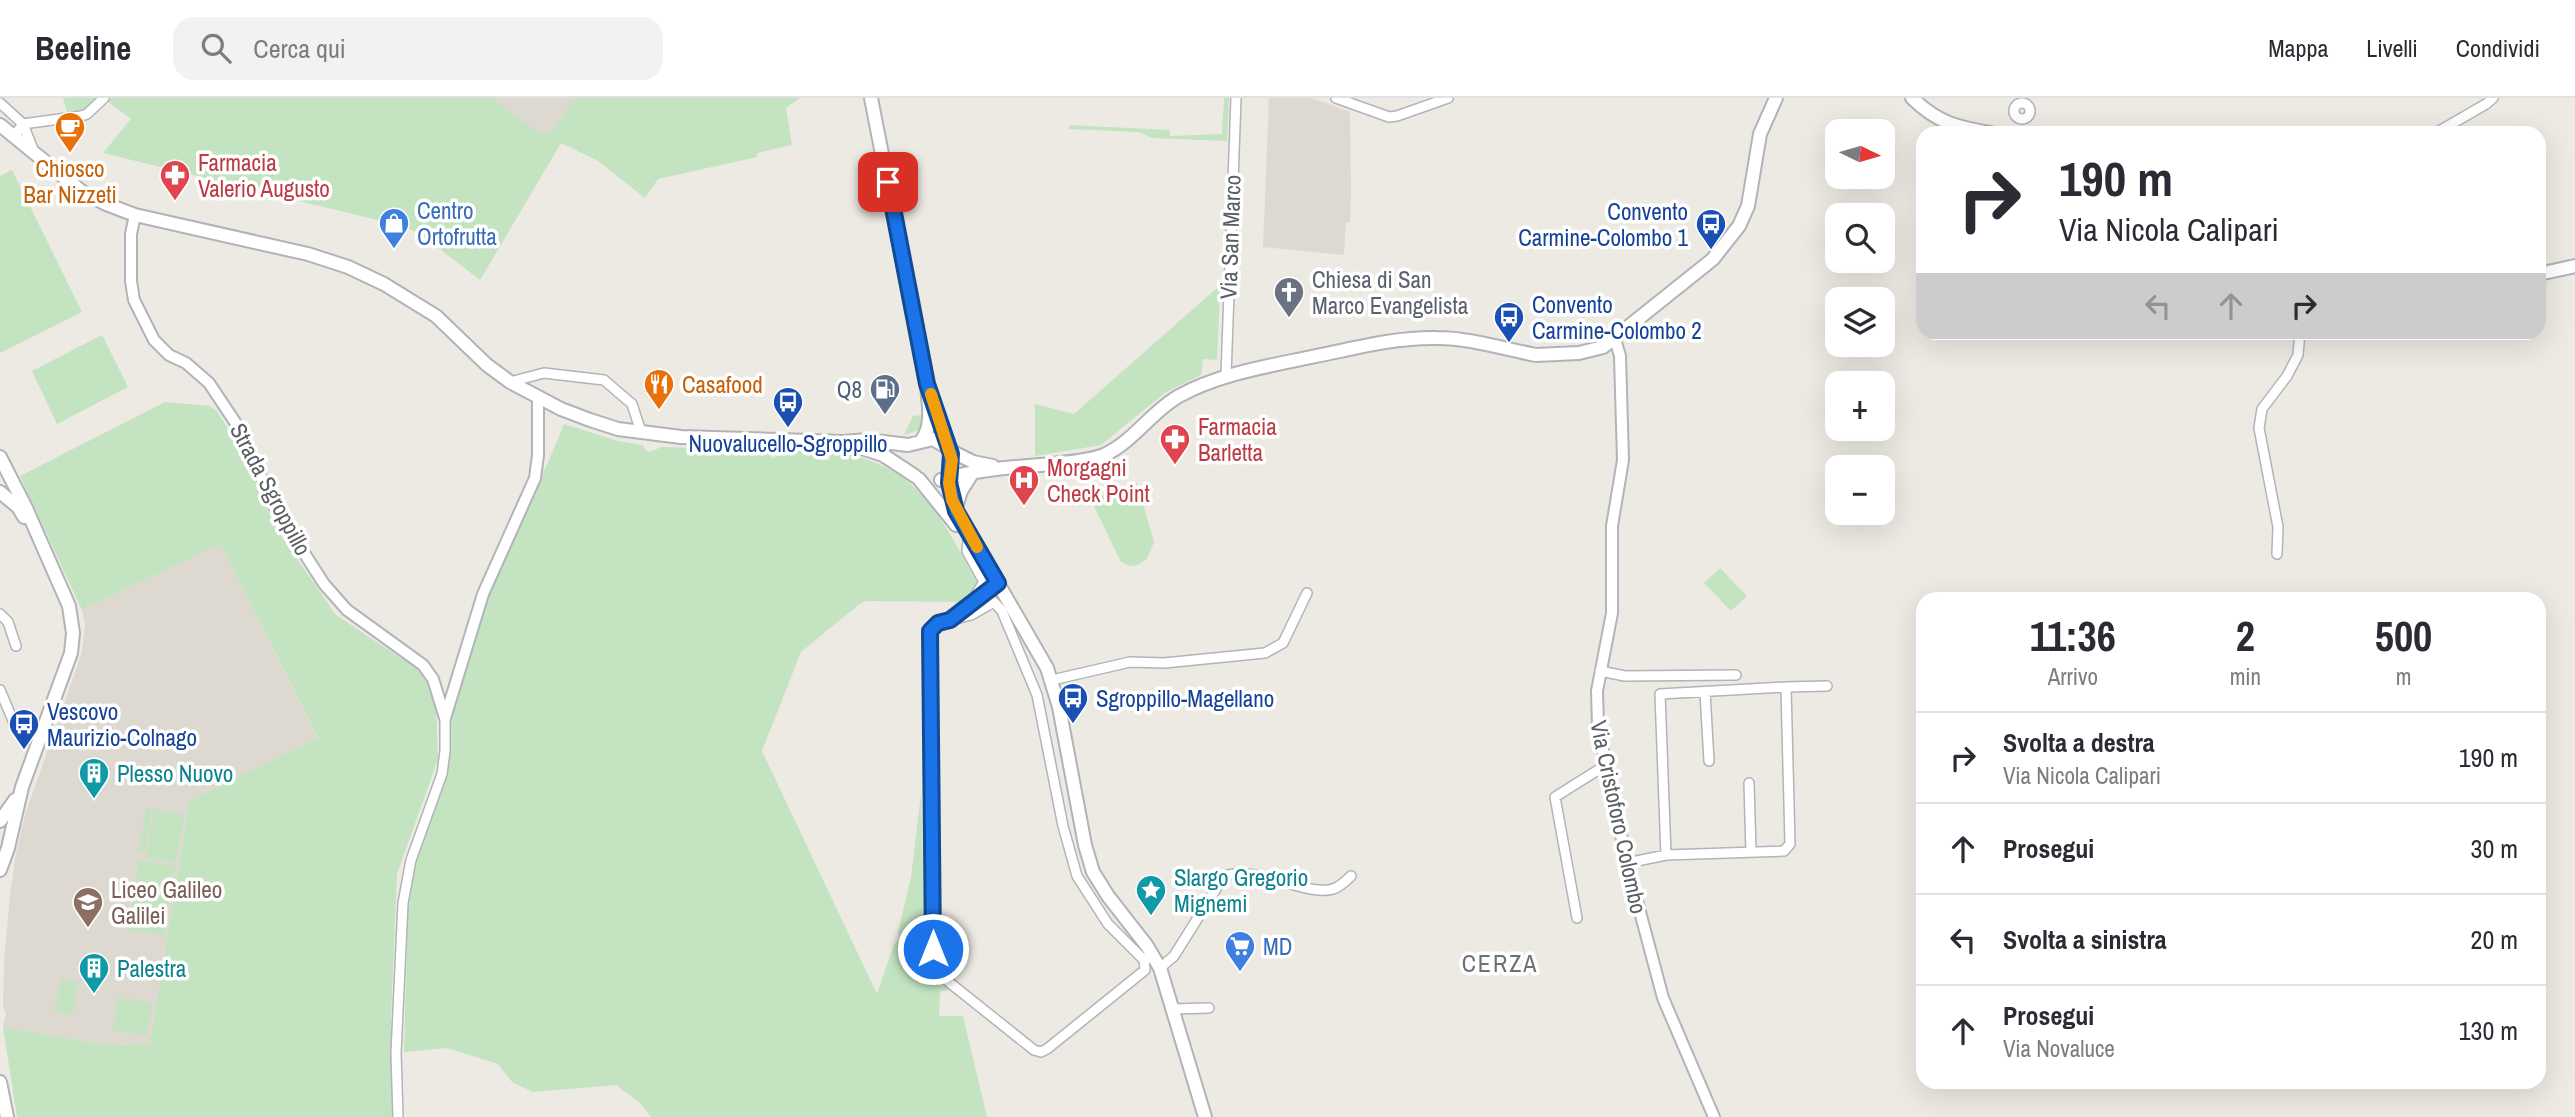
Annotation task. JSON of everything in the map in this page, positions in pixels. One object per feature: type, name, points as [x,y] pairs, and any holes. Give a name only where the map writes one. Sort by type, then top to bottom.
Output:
[{"type":"main road","points":[[871,98],[927,384],[930,419],[926,435],[912,450],[909,460],[917,478],[981,554]]},
{"type":"main road","points":[[843,442],[883,455],[917,478],[930,483],[947,476],[1068,462],[1104,455],[1179,396],[1226,376],[1364,346],[1410,339],[1440,338],[1549,356],[1603,347],[1713,259],[1739,226],[1754,183],[1760,134],[1776,98]]},
{"type":"main road","points":[[1912,98],[1939,120],[1956,126]]},
{"type":"main road","points":[[0,125],[82,191],[135,215],[308,254],[348,267],[384,284],[436,316],[487,365],[510,382],[538,398],[590,420],[618,429],[681,437],[843,442],[867,440],[908,445],[933,439],[973,462],[1007,468]]},
{"type":"main road","points":[[2546,272],[2575,266]]},
{"type":"main road","points":[[927,384],[952,460],[947,476],[956,511],[998,583],[1007,608],[1047,668],[1052,680],[1088,859],[1108,896],[1149,958],[1160,968],[1205,1117]]},
{"type":"main road","points":[[0,457],[26,508],[69,606],[73,642],[22,787],[1,870]]},
{"type":"main road","points":[[956,511],[961,491],[973,472]]},
{"type":"main road","points":[[0,492],[18,507],[39,542]]},
{"type":"main road","points":[[0,821],[9,811],[22,787]]},
{"type":"main road","points":[[0,849],[1,870]]},
{"type":"main road","points":[[0,1082],[7,1117]]},
{"type":"street","points":[[14,136],[23,124],[87,114],[104,98]]},
{"type":"street","name":"Via San Marco","points":[[1226,376],[1236,98]]},
{"type":"street","points":[[1336,98],[1389,117],[1448,98]]},
{"type":"street","points":[[2449,126],[2493,98]]},
{"type":"street","points":[[0,103],[23,124],[34,153]]},
{"type":"street","name":"Strada Sgroppillo","points":[[135,215],[131,234],[131,281],[134,300],[154,340],[169,355],[186,363],[209,383],[242,431],[274,506],[324,584],[347,610],[423,664],[433,679],[445,718],[442,774],[411,860],[403,903],[396,1053],[398,1117]]},
{"type":"street","name":"Via Cristoforo Colombo","points":[[1615,339],[1620,356],[1623,460],[1611,546],[1612,613],[1596,707],[1627,863],[1663,998],[1714,1117]]},
{"type":"street","points":[[2277,554],[2278,527],[2259,428],[2262,409],[2287,376],[2298,355],[2299,340]]},
{"type":"street","points":[[510,382],[544,373],[604,380],[632,404],[642,432]]},
{"type":"street","points":[[445,718],[483,594],[535,478],[538,398]]},
{"type":"street","points":[[968,541],[967,551],[984,582],[968,606]]},
{"type":"street","points":[[950,620],[998,583]]},
{"type":"street","points":[[1052,680],[1130,662],[1164,663],[1265,653],[1283,643],[1307,593]]},
{"type":"street","points":[[993,602],[1007,608],[1037,695],[1063,826],[1077,876],[1108,924],[1149,958],[1145,970],[1041,1052],[1034,1050],[937,970],[933,949],[930,631],[938,623],[950,620],[971,615],[993,602]]},
{"type":"street","points":[[0,614],[9,622],[16,646]]},
{"type":"street","points":[[1600,671],[1625,676],[1736,675]]},
{"type":"street","points":[[1666,855],[1660,694],[1827,686]]},
{"type":"street","points":[[1627,863],[1666,855],[1784,851],[1790,844],[1786,687]]},
{"type":"street","points":[[0,690],[14,723]]},
{"type":"street","points":[[1705,692],[1709,761]]},
{"type":"street","points":[[1577,918],[1555,797],[1606,765]]},
{"type":"street","points":[[1749,783],[1751,852]]},
{"type":"street","points":[[1160,968],[1174,956],[1224,876],[1253,876],[1318,890],[1336,888],[1351,876]]},
{"type":"street","points":[[1173,1009],[1209,1007]]},
{"type":"shaded area","points":[[498,98],[576,98],[550,134],[539,132],[496,102]]},
{"type":"shaded area","points":[[1269,98],[1312,98],[1350,112],[1350,222],[1346,223],[1344,255],[1263,247]]},
{"type":"shaded area","points":[[220,544],[318,739],[189,801],[150,1044],[109,1045],[3,1027],[6,1013],[3,1008],[4,962],[16,853],[25,815],[82,652],[85,624],[82,610]]},
{"type":"green space","points":[[63,98],[97,98],[84,109],[68,114]]},
{"type":"green space","points":[[110,98],[498,98],[496,102],[539,132],[549,134],[576,98],[800,98],[786,108],[792,145],[757,153],[757,157],[658,179],[645,198],[598,161],[561,143],[480,280],[423,236],[406,227],[103,153],[131,119],[107,101]]},
{"type":"green space","points":[[1224,98],[1229,98],[1227,141],[1152,138],[1139,132],[1069,129],[1069,125],[1170,130],[1170,136],[1222,134]]},
{"type":"green space","points":[[12,170],[82,312],[0,353],[0,176]]},
{"type":"green space","points":[[1217,288],[1220,290],[1217,360],[1203,359],[1201,375],[1166,392],[1101,445],[1035,456],[1035,404],[1074,414]]},
{"type":"green space","points":[[102,335],[128,387],[57,424],[32,371]]},
{"type":"green space","points":[[165,402],[209,406],[216,410],[240,447],[275,527],[336,615],[423,673],[436,706],[438,759],[397,874],[391,1016],[393,1117],[17,1117],[3,1027],[109,1045],[150,1044],[189,801],[318,738],[220,544],[82,610],[20,476]]},
{"type":"green space","points":[[923,415],[919,430],[904,435],[913,416]]},
{"type":"green space","points":[[564,424],[618,441],[643,445],[645,450],[650,452],[661,447],[768,450],[772,458],[779,455],[776,450],[823,452],[823,460],[829,460],[832,452],[862,458],[906,480],[923,496],[951,536],[978,584],[961,602],[866,601],[857,606],[801,652],[762,751],[877,994],[894,944],[900,939],[898,932],[911,877],[921,794],[926,971],[949,990],[940,991],[939,1016],[963,1016],[987,1117],[651,1117],[640,1103],[616,1085],[533,1092],[512,1082],[498,1064],[447,1048],[404,1052],[408,906],[417,855],[442,791],[451,752],[451,716],[478,618],[496,571]]},
{"type":"green space","points":[[1137,483],[1154,542],[1147,559],[1138,565],[1129,566],[1121,562],[1091,500]]},
{"type":"green space","points":[[1720,568],[1747,596],[1731,611],[1704,583]]},
{"type":"green space","points":[[146,808],[152,809],[145,852],[139,851]]},
{"type":"green space","points":[[154,809],[184,815],[176,863],[146,858]]},
{"type":"green space","points":[[139,860],[175,866],[164,935],[128,930]]},
{"type":"green space","points":[[60,979],[78,982],[72,1015],[55,1012]]},
{"type":"green space","points":[[118,998],[152,1003],[147,1035],[113,1030]]},
{"type":"slow traffic","points":[[931,394],[951,454],[949,483],[952,500],[977,547]]},
{"type":"place","name":"Chiosco Bar Nizzeti","points":[[70,154]]},
{"type":"place","name":"Farmacia Valerio Augusto","points":[[175,202]]},
{"type":"place","name":"Centro Ortofrutta","points":[[394,250]]},
{"type":"place","name":"Convento Carmine-Colombo 1","points":[[1711,251]]},
{"type":"place","name":"Chiesa di San Marco Evangelista","points":[[1289,319]]},
{"type":"place","name":"Convento Carmine-Colombo 2","points":[[1509,344]]},
{"type":"place","name":"Casafood","points":[[659,411]]},
{"type":"place","name":"Q8","points":[[885,416]]},
{"type":"place","name":"Nuovalucello-Sgroppillo","points":[[788,429]]},
{"type":"place","name":"Farmacia Barletta","points":[[1175,466]]},
{"type":"place","name":"Morgagni Check Point","points":[[1024,507]]},
{"type":"place","name":"Sgroppillo-Magellano","points":[[1073,725]]},
{"type":"place","name":"Vescovo Maurizio-Colnago","points":[[24,751]]},
{"type":"place","name":"Plesso Nuovo","points":[[94,800]]},
{"type":"place","name":"Slargo Gregorio Mignemi","points":[[1151,917]]},
{"type":"place","name":"Liceo Galileo Galilei","points":[[88,929]]},
{"type":"place","name":"MD","points":[[1240,973]]},
{"type":"place","name":"Palestra","points":[[94,995]]},
{"type":"district","name":"CERZA","points":[[1500,963]]},
{"type":"route","points":[[888,182],[927,384],[951,454],[949,483],[952,500],[998,583],[950,620],[934,625],[930,631],[933,949]]}]
